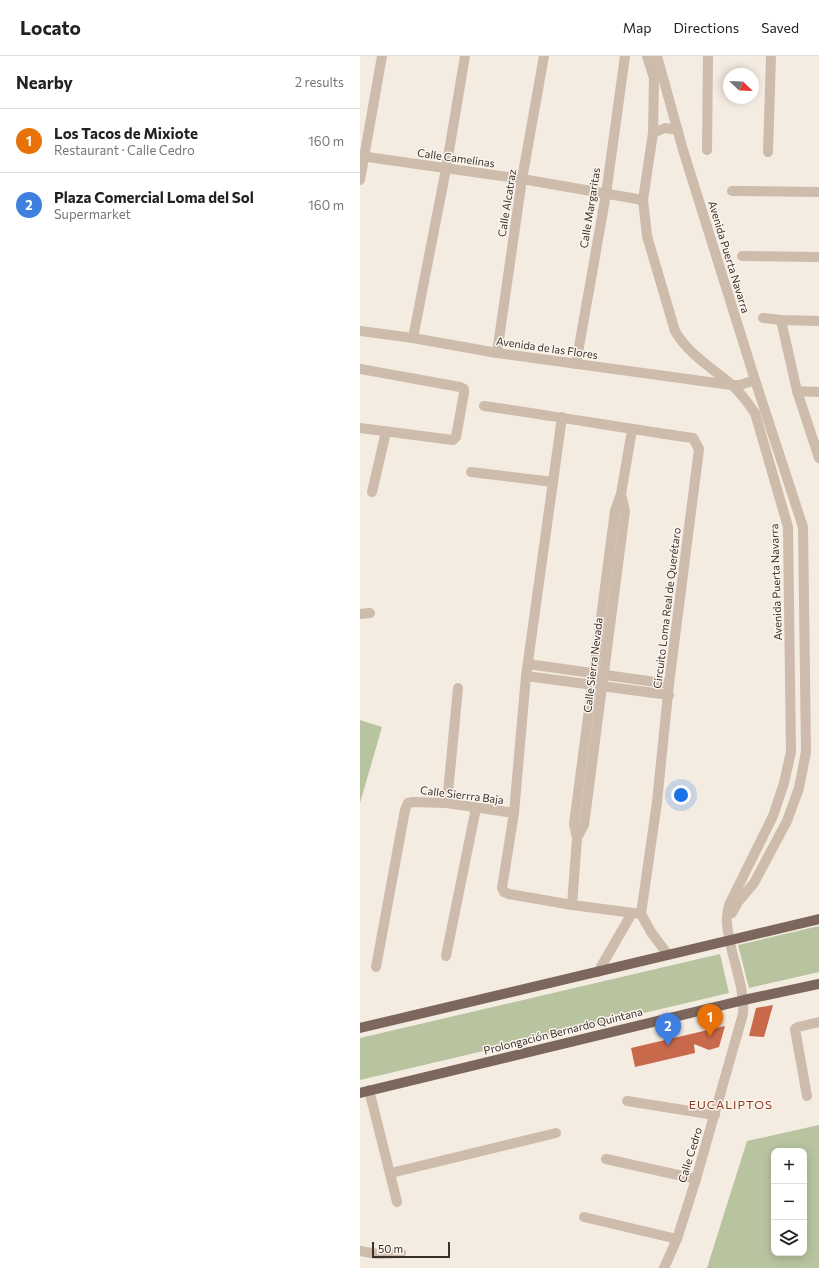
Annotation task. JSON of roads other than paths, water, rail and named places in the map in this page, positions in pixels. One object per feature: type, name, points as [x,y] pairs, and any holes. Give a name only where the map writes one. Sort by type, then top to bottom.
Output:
[{"type":"main road","points":[[360,1028],[819,919]]},
{"type":"main road","name":"Prolongación Bernardo Quintana","points":[[365,1092],[744,1000],[819,984]]},
{"type":"street","points":[[360,180],[362,156],[382,56]]},
{"type":"street","points":[[413,338],[446,169],[465,56]]},
{"type":"street","name":"Calle Alcatraz","points":[[497,353],[522,179],[544,56]]},
{"type":"street","name":"Calle Margaritas","points":[[576,364],[606,194],[625,56]]},
{"type":"street","name":"Avenida Puerta Navarra","points":[[647,56],[654,78],[653,133],[643,200],[647,236],[675,331],[692,354],[731,385],[755,413],[788,527],[792,752],[773,816],[729,905],[727,922],[729,940],[744,1000]]},
{"type":"street","name":"Avenida Puerta Navarra","points":[[657,56],[678,130],[755,380],[803,528],[806,752],[799,788],[787,821],[754,883],[738,902],[727,922]]},
{"type":"street","points":[[707,150],[708,56]]},
{"type":"street","points":[[768,152],[771,56]]},
{"type":"street","points":[[653,133],[665,128],[678,130]]},
{"type":"street","name":"Calle Camelinas","points":[[362,156],[522,179],[643,200]]},
{"type":"street","points":[[732,191],[819,192]]},
{"type":"street","points":[[742,256],[819,257]]},
{"type":"street","points":[[763,318],[819,321]]},
{"type":"street","points":[[781,320],[797,391],[819,458]]},
{"type":"street","name":"Avenida de las Flores","points":[[360,331],[413,338],[497,353],[731,385],[740,385],[755,380]]},
{"type":"street","points":[[360,369],[460,387],[464,389],[456,437],[453,440],[360,428]]},
{"type":"street","points":[[797,391],[819,392]]},
{"type":"street","name":"Circuito Loma Real de Querétaro","points":[[484,406],[562,417],[632,430],[693,438],[699,449],[658,795],[636,914],[598,972]]},
{"type":"street","points":[[562,417],[526,676],[514,813],[502,888],[504,892],[509,894],[636,914],[668,955]]},
{"type":"street","name":"Calle Sierra Nevada","points":[[572,905],[577,838],[574,824],[592,685],[599,673],[624,511],[621,494],[632,430]]},
{"type":"street","points":[[372,492],[386,432]]},
{"type":"street","points":[[472,472],[553,482]]},
{"type":"street","points":[[790,662],[804,662]]},
{"type":"street","points":[[528,664],[670,684]]},
{"type":"street","name":"Calle Sierra Nevada","points":[[577,838],[584,825],[603,686],[599,673]]},
{"type":"street","points":[[526,676],[669,695]]},
{"type":"street","points":[[447,803],[458,688]]},
{"type":"street","name":"Calle Sierrra Baja","points":[[376,967],[405,810],[408,804],[413,802],[447,803],[514,813]]},
{"type":"street","points":[[446,956],[476,808]]},
{"type":"street","name":"Calle Cedro","points":[[664,1268],[677,1239],[696,1179],[744,1014],[744,1000]]},
{"type":"street","points":[[807,1096],[794,1029],[819,1022]]},
{"type":"street","points":[[365,1092],[391,1173],[398,1202]]},
{"type":"street","points":[[627,1101],[715,1115]]},
{"type":"street","points":[[391,1173],[556,1133]]},
{"type":"street","points":[[606,1159],[696,1179]]},
{"type":"street","points":[[584,1218],[677,1239]]},
{"type":"street","points":[[360,1251],[378,1254],[401,1252]]},
{"type":"place","name":"Los Tacos de Mixiote","points":[[710,1037]]},
{"type":"place","name":"Plaza Comercial Loma del Sol","points":[[668,1046]]},
{"type":"district","name":"EUCALIPTOS","points":[[731,1105]]}]
